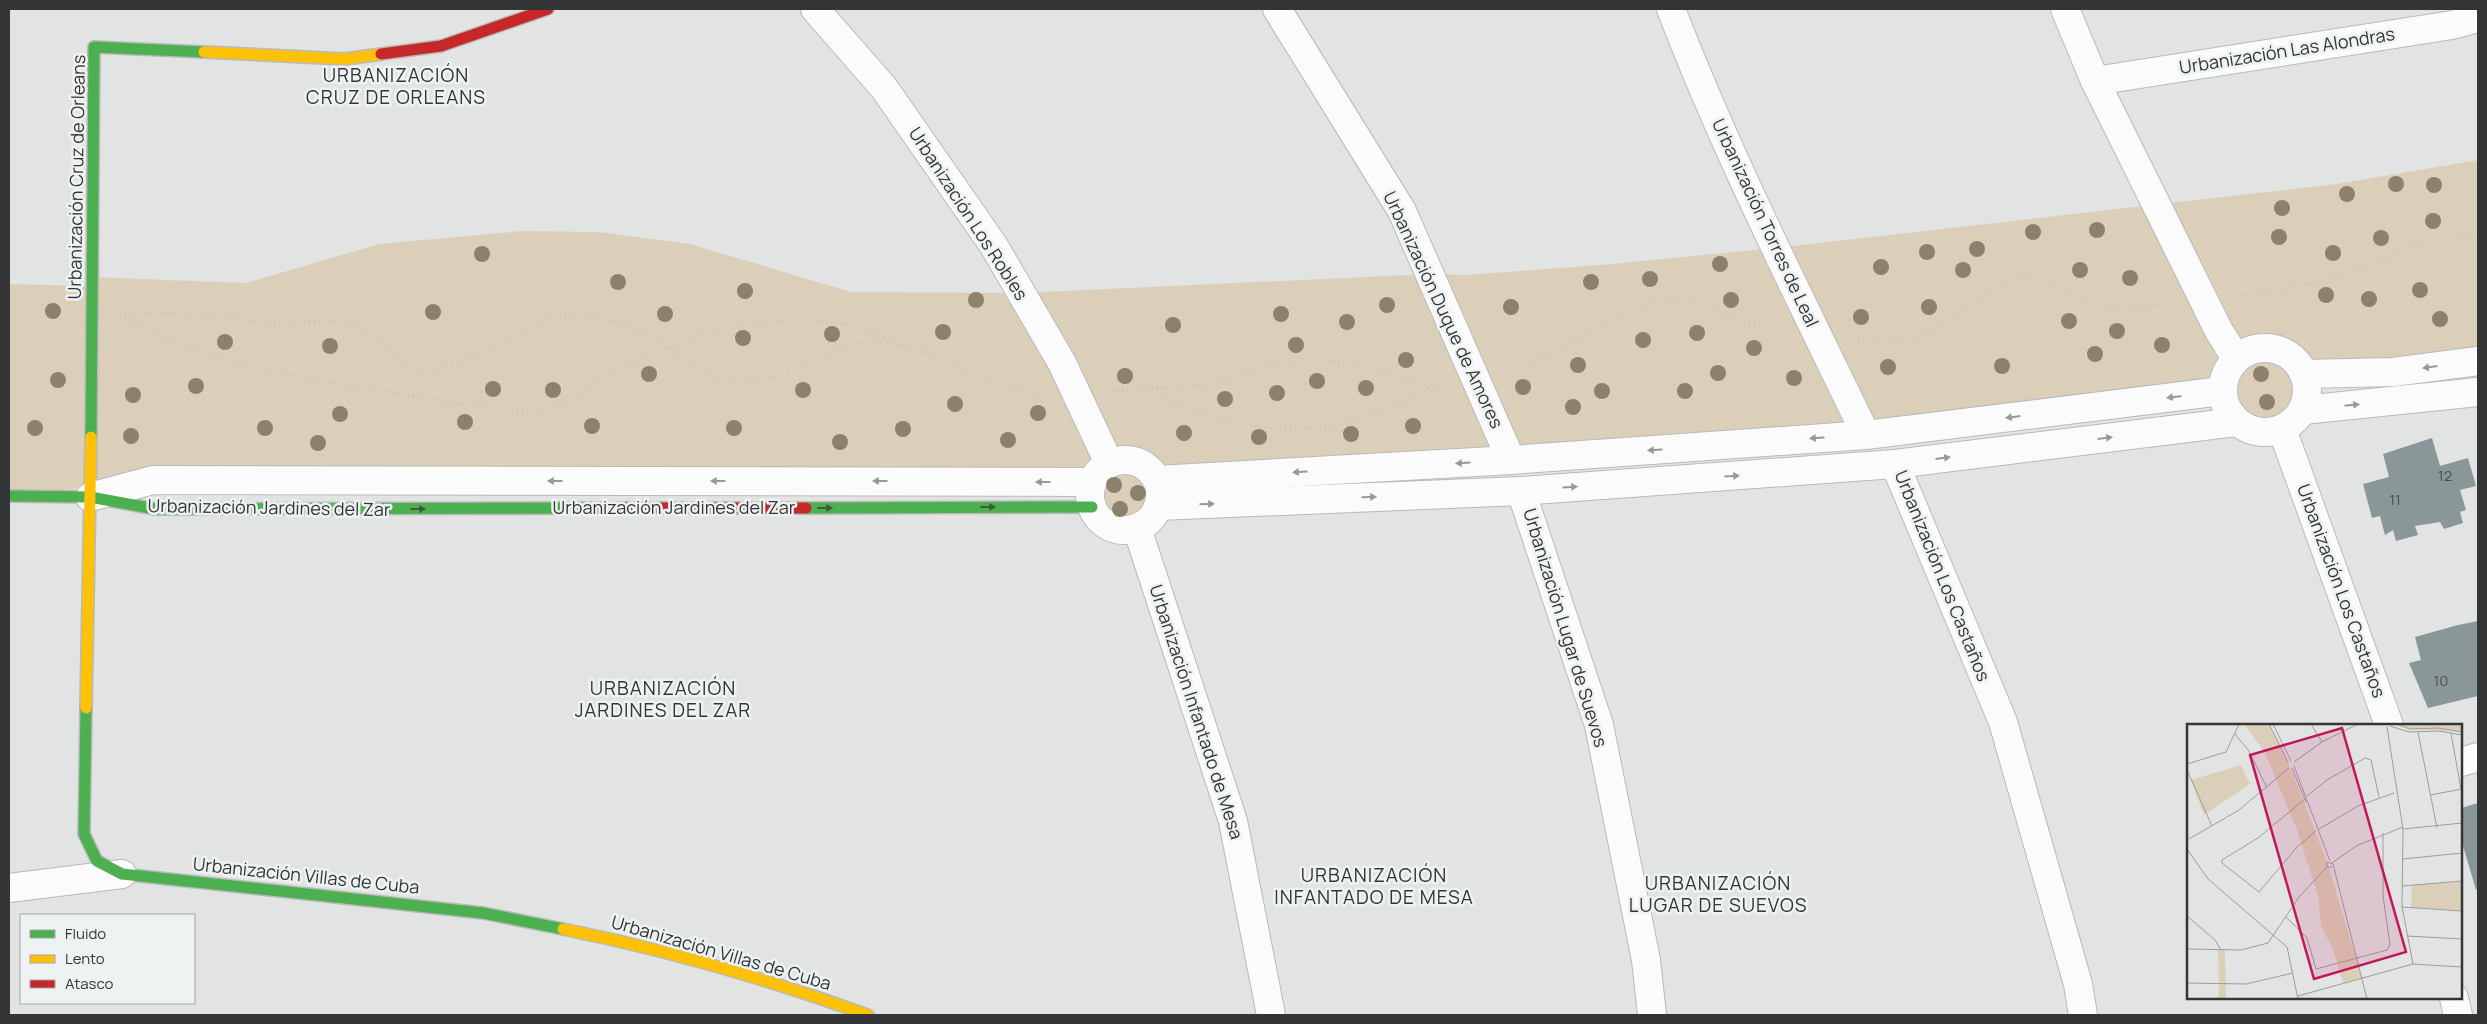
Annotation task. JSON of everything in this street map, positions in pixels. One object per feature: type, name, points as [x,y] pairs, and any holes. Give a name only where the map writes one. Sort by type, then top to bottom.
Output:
[{"type":"street","name":"Urbanización Cruz de Orleans","points":[[90,497],[94,47],[346,59],[441,46],[548,9]]},
{"type":"street","name":"Urbanización Los Robles","points":[[815,9],[884,88],[994,246],[1062,363],[1076,393],[1098,484]]},
{"type":"street","name":"Urbanización Duque de Amores","points":[[1277,9],[1402,211],[1511,460]]},
{"type":"street","name":"Urbanización Torres de Leal","points":[[1672,9],[1695,70],[1754,204],[1866,435]]},
{"type":"street","points":[[2065,9],[2095,81],[2204,300],[2236,358]]},
{"type":"street","name":"Urbanización Las Alondras","points":[[2095,81],[2442,26],[2478,18]]},
{"type":"street","points":[[2261,348],[2274,349],[2292,358],[2304,374],[2307,398],[2303,410],[2294,421],[2282,429],[2271,433],[2258,433],[2236,422],[2224,402],[2222,391],[2224,378],[2236,358],[2248,351],[2261,348]]},
{"type":"street","points":[[2304,374],[2393,372],[2478,361]]},
{"type":"street","points":[[1158,493],[1511,460],[1866,435],[2222,391]]},
{"type":"street","points":[[2303,410],[2478,392]]},
{"type":"street","name":"Urbanización Los Castaños","points":[[2083,1015],[2078,984],[2003,722],[1895,464],[2236,422]]},
{"type":"street","name":"Urbanización Los Castaños","points":[[2282,429],[2389,724]]},
{"type":"street","points":[[1123,459],[1137,461],[1150,469],[1158,493],[1150,520],[1137,528],[1123,530],[1110,527],[1099,519],[1098,484],[1123,459]]},
{"type":"street","name":"Urbanización Lugar de Suevos","points":[[1652,1015],[1646,960],[1598,726],[1522,491],[1895,464]]},
{"type":"street","name":"Urbanización Jardines del Zar","points":[[90,497],[154,480],[1098,484]]},
{"type":"street","points":[[1158,493],[1522,491]]},
{"type":"street","points":[[9,496],[90,497]]},
{"type":"street","name":"Urbanización Villas de Cuba","points":[[90,497],[84,834],[97,861],[122,874],[483,913],[646,946],[791,987],[868,1015]]},
{"type":"street","name":"Urbanización Infantado de Mesa","points":[[1137,528],[1234,821],[1271,1015]]},
{"type":"street","points":[[2462,762],[2478,757]]},
{"type":"street","points":[[9,888],[122,874]]},
{"type":"street","points":[[2454,999],[2458,1015]]},
{"type":"path","points":[[906,348],[857,326],[795,319],[716,329],[669,348],[606,374],[568,405],[524,411],[445,402],[272,373],[189,349],[119,316],[145,312],[213,315],[263,322],[346,321],[374,334],[398,359],[417,370],[442,368],[485,352],[554,315],[588,315],[625,325],[656,338],[669,348],[690,364],[719,378],[778,377],[847,346],[883,342],[906,348],[931,353],[969,374],[1003,386],[1046,396],[1215,384],[1264,368],[1304,359],[1355,363],[1415,384],[1450,385],[1475,376],[1511,370],[1535,361],[1559,351],[1608,320],[1653,302],[1698,302],[1744,323],[1853,340],[1895,343],[1926,334],[1996,288],[2022,276],[2048,282],[2093,305],[2114,309],[2252,296],[2322,281],[2374,264],[2418,242],[2478,238]]},
{"type":"path","points":[[1143,390],[1183,406],[1255,426],[1299,428],[1350,421],[1406,402],[1436,384]]},
{"type":"shaded area","points":[[2478,160],[2478,361],[2297,363],[2276,351],[2266,348],[2256,349],[2238,358],[2224,378],[1866,435],[1150,469],[1137,462],[1124,460],[1112,463],[1099,471],[153,480],[9,496],[9,284],[92,286],[92,277],[246,283],[379,244],[523,231],[599,232],[690,244],[851,292],[1021,293],[1430,274],[1466,275],[1612,264],[1775,248],[2337,184]]},
{"type":"shaded area","points":[[2259,358],[2271,358],[2288,367],[2295,378],[2297,390],[2295,402],[2288,413],[2271,422],[2259,422],[2247,417],[2238,408],[2233,396],[2233,384],[2238,372],[2247,363]]},
{"type":"shaded area","points":[[1124,467],[1143,475],[1151,494],[1143,513],[1124,521],[1105,513],[1097,494],[1105,475]]},
{"type":"building","points":[[2432,438],[2440,466],[2468,458],[2476,486],[2460,490],[2466,510],[2460,512],[2463,523],[2444,529],[2440,522],[2415,526],[2418,535],[2396,541],[2393,530],[2385,535],[2380,516],[2372,518],[2363,484],[2389,477],[2383,454]]},
{"type":"building","points":[[2478,621],[2478,696],[2428,708],[2409,663],[2421,660],[2415,637]]},
{"type":"building","points":[[2478,803],[2478,889],[2476,890],[2462,842],[2462,808]]},
{"type":"traffic: fast","points":[[91,437],[94,47],[204,52]]},
{"type":"traffic: fast","points":[[9,496],[90,497],[155,509],[598,508]]},
{"type":"traffic: fast","points":[[806,508],[1092,507]]},
{"type":"traffic: fast","points":[[86,708],[84,834],[97,861],[122,874],[483,913],[563,929]]},
{"type":"traffic: slow","points":[[204,52],[345,59],[381,54]]},
{"type":"traffic: slow","points":[[86,708],[91,437]]},
{"type":"traffic: slow","points":[[563,929],[717,966],[793,989],[868,1015]]},
{"type":"traffic: jam","points":[[381,54],[441,46],[548,9]]},
{"type":"traffic: jam","points":[[598,508],[806,508]]},
{"type":"district","name":"URBANIZACIÓN CRUZ DE ORLEANS","points":[[396,86]]},
{"type":"district","name":"URBANIZACIÓN JARDINES DEL ZAR","points":[[663,699]]},
{"type":"district","name":"URBANIZACIÓN INFANTADO DE MESA","points":[[1374,886]]},
{"type":"district","name":"URBANIZACIÓN LUGAR DE SUEVOS","points":[[1718,894]]}]
